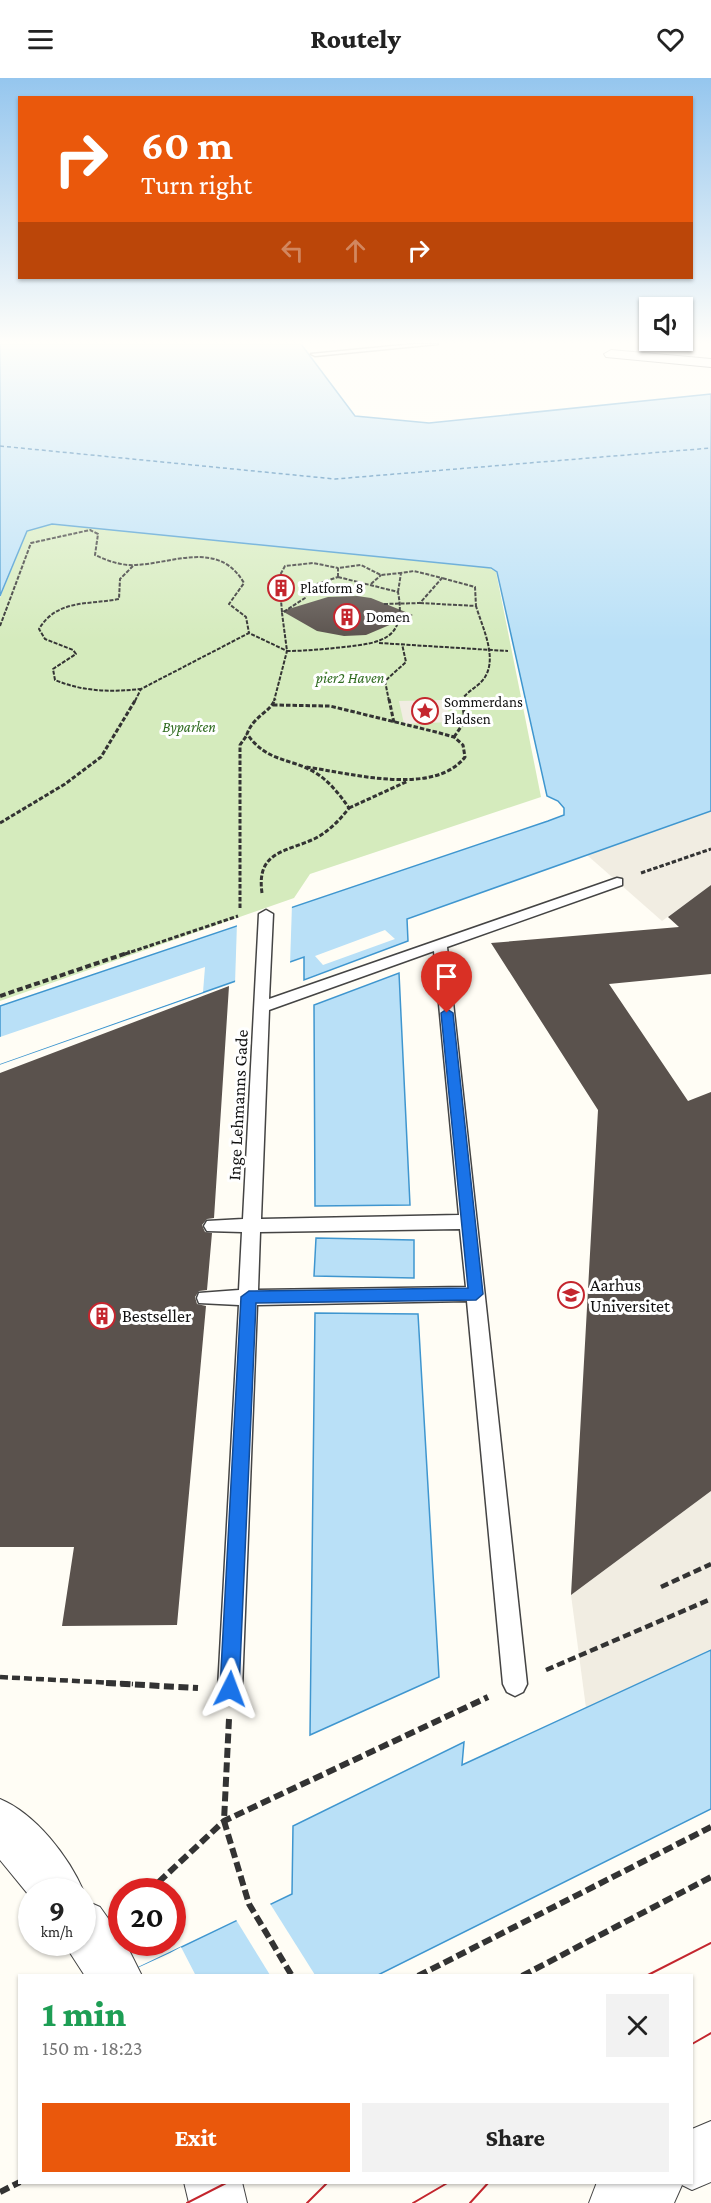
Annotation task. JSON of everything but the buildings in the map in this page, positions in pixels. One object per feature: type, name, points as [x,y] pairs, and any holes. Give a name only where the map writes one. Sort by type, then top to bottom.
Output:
[{"type":"street","points":[[0,1824],[27,1852],[47,1878]]},
{"type":"street","points":[[96,1946],[115,1974]]},
{"type":"street","points":[[693,2160],[711,2150]]},
{"type":"street","points":[[213,2184],[218,2203]]},
{"type":"street","points":[[618,2203],[651,2184]]},
{"type":"lane","points":[[262,1007],[617,882]]},
{"type":"lane","name":"Inge Lehmanns Gade","points":[[230,1689],[266,914]]},
{"type":"lane","points":[[440,944],[515,1684]]},
{"type":"lane","points":[[213,1226],[468,1222]]},
{"type":"lane","points":[[206,1298],[476,1294]]},
{"type":"path","points":[[0,626],[31,543],[90,530],[98,534],[96,555],[109,562],[133,565],[180,557],[207,558],[232,565],[241,573],[244,583],[229,604],[246,617],[249,633]]},
{"type":"path","points":[[0,996],[240,915],[240,745],[252,721],[273,705],[287,651],[279,577],[285,566],[313,563],[338,568],[361,565],[381,575],[414,571],[475,587],[476,606],[489,651],[484,678],[461,700],[465,721],[454,737]]},
{"type":"path","points":[[133,565],[120,579],[119,599],[91,600],[52,610],[42,620],[39,629],[45,639],[74,650],[76,654],[53,669],[55,680],[75,690],[102,693],[141,689],[249,633]]},
{"type":"path","points":[[338,568],[338,577]]},
{"type":"path","points":[[379,642],[399,625],[402,613],[398,592],[401,573]]},
{"type":"path","points":[[371,584],[381,575]]},
{"type":"path","points":[[282,613],[305,598],[308,587],[338,577],[398,592]]},
{"type":"path","points":[[420,603],[442,578]]},
{"type":"path","points":[[384,604],[400,602],[476,606]]},
{"type":"path","points":[[249,633],[287,651],[310,651],[379,642],[508,651]]},
{"type":"path","points":[[394,723],[386,681],[406,662],[402,644]]},
{"type":"path","points":[[0,823],[59,788],[102,756],[134,706],[141,689]]},
{"type":"path","points":[[247,734],[257,750],[277,760],[303,766],[410,780],[437,776],[456,769],[465,757],[463,745],[454,737],[330,706],[273,705]]},
{"type":"path","points":[[303,766],[326,779],[339,792],[349,808]]},
{"type":"path","points":[[266,914],[261,888],[267,861],[279,849],[312,840],[338,824],[349,808],[410,780]]},
{"type":"path","points":[[617,882],[711,849]]},
{"type":"path","points":[[660,1587],[711,1564]]},
{"type":"path","points":[[163,1878],[225,1821],[515,1684],[711,1599]]},
{"type":"path","points":[[0,1677],[230,1689],[225,1821],[249,1904],[291,1974]]},
{"type":"path","points":[[422,1974],[711,1827]]},
{"type":"path","points":[[526,1974],[711,1877]]},
{"type":"path","points":[[0,2192],[18,2183]]},
{"type":"green space","name":"Byparken","points":[[57,524],[489,568],[496,572],[541,797],[310,874],[294,898],[0,1001],[0,598],[27,531],[41,525]]},
{"type":"shaded area","name":"Sommerdans Pladsen","points":[[445,700],[452,722],[404,724],[399,701]]},
{"type":"shaded area","points":[[711,811],[711,885],[662,921],[587,855]]},
{"type":"shaded area","points":[[711,1491],[711,1649],[586,1708],[571,1595]]},
{"type":"water","points":[[0,443],[711,443],[711,811],[407,919],[408,941],[304,980],[304,957],[0,1064],[0,1006],[548,821],[564,815],[564,808],[558,801],[547,796],[497,572],[491,568],[52,524],[27,531],[0,596]]},
{"type":"water","points":[[399,973],[410,1205],[315,1206],[314,1005]]},
{"type":"water","points":[[316,1238],[414,1240],[414,1278],[314,1276]]},
{"type":"water","points":[[315,1313],[418,1314],[439,1677],[310,1735]]},
{"type":"water","points":[[711,1650],[711,1809],[380,1974],[125,1974],[163,1956],[186,1956],[186,1945],[292,1894],[293,1826],[464,1742],[462,1765]]},
{"type":"pier","points":[[292,904],[290,965],[235,984],[237,923]]},
{"type":"pier","points":[[385,930],[395,939],[323,965],[315,956]]},
{"type":"pier","points":[[205,967],[203,992],[0,1064],[0,1037]]},
{"type":"pier","points":[[269,1902],[314,1974],[269,1974],[235,1918]]},
{"type":"pier","points":[[163,1956],[186,1956],[195,1974],[124,1974]]},
{"type":"pier","points":[[18,2024],[18,2160],[0,2169],[0,2033]]},
{"type":"ferry route","points":[[0,446],[335,479],[711,448]]},
{"type":"tram line","points":[[650,1974],[711,1943]]},
{"type":"tram line","points":[[693,2043],[711,2033]]},
{"type":"tram line","points":[[187,2203],[224,2184]]},
{"type":"tram line","points":[[307,2203],[326,2184]]},
{"type":"tram line","points":[[413,2203],[446,2184]]},
{"type":"tram line","points":[[470,2203],[487,2184]]},
{"type":"place","name":"Platform 8","points":[[281,588]]},
{"type":"place","name":"Domen","points":[[347,617]]},
{"type":"place","name":"Sommerdans Pladsen","points":[[425,711]]},
{"type":"place","name":"Aarhus Universitet","points":[[571,1295]]},
{"type":"place","name":"Bestseller","points":[[102,1316]]},
{"type":"route","points":[[230,1689],[249,1297],[476,1294],[447,1013]]},
{"type":"park label","name":"pier2 Haven","points":[[350,678]]}]
